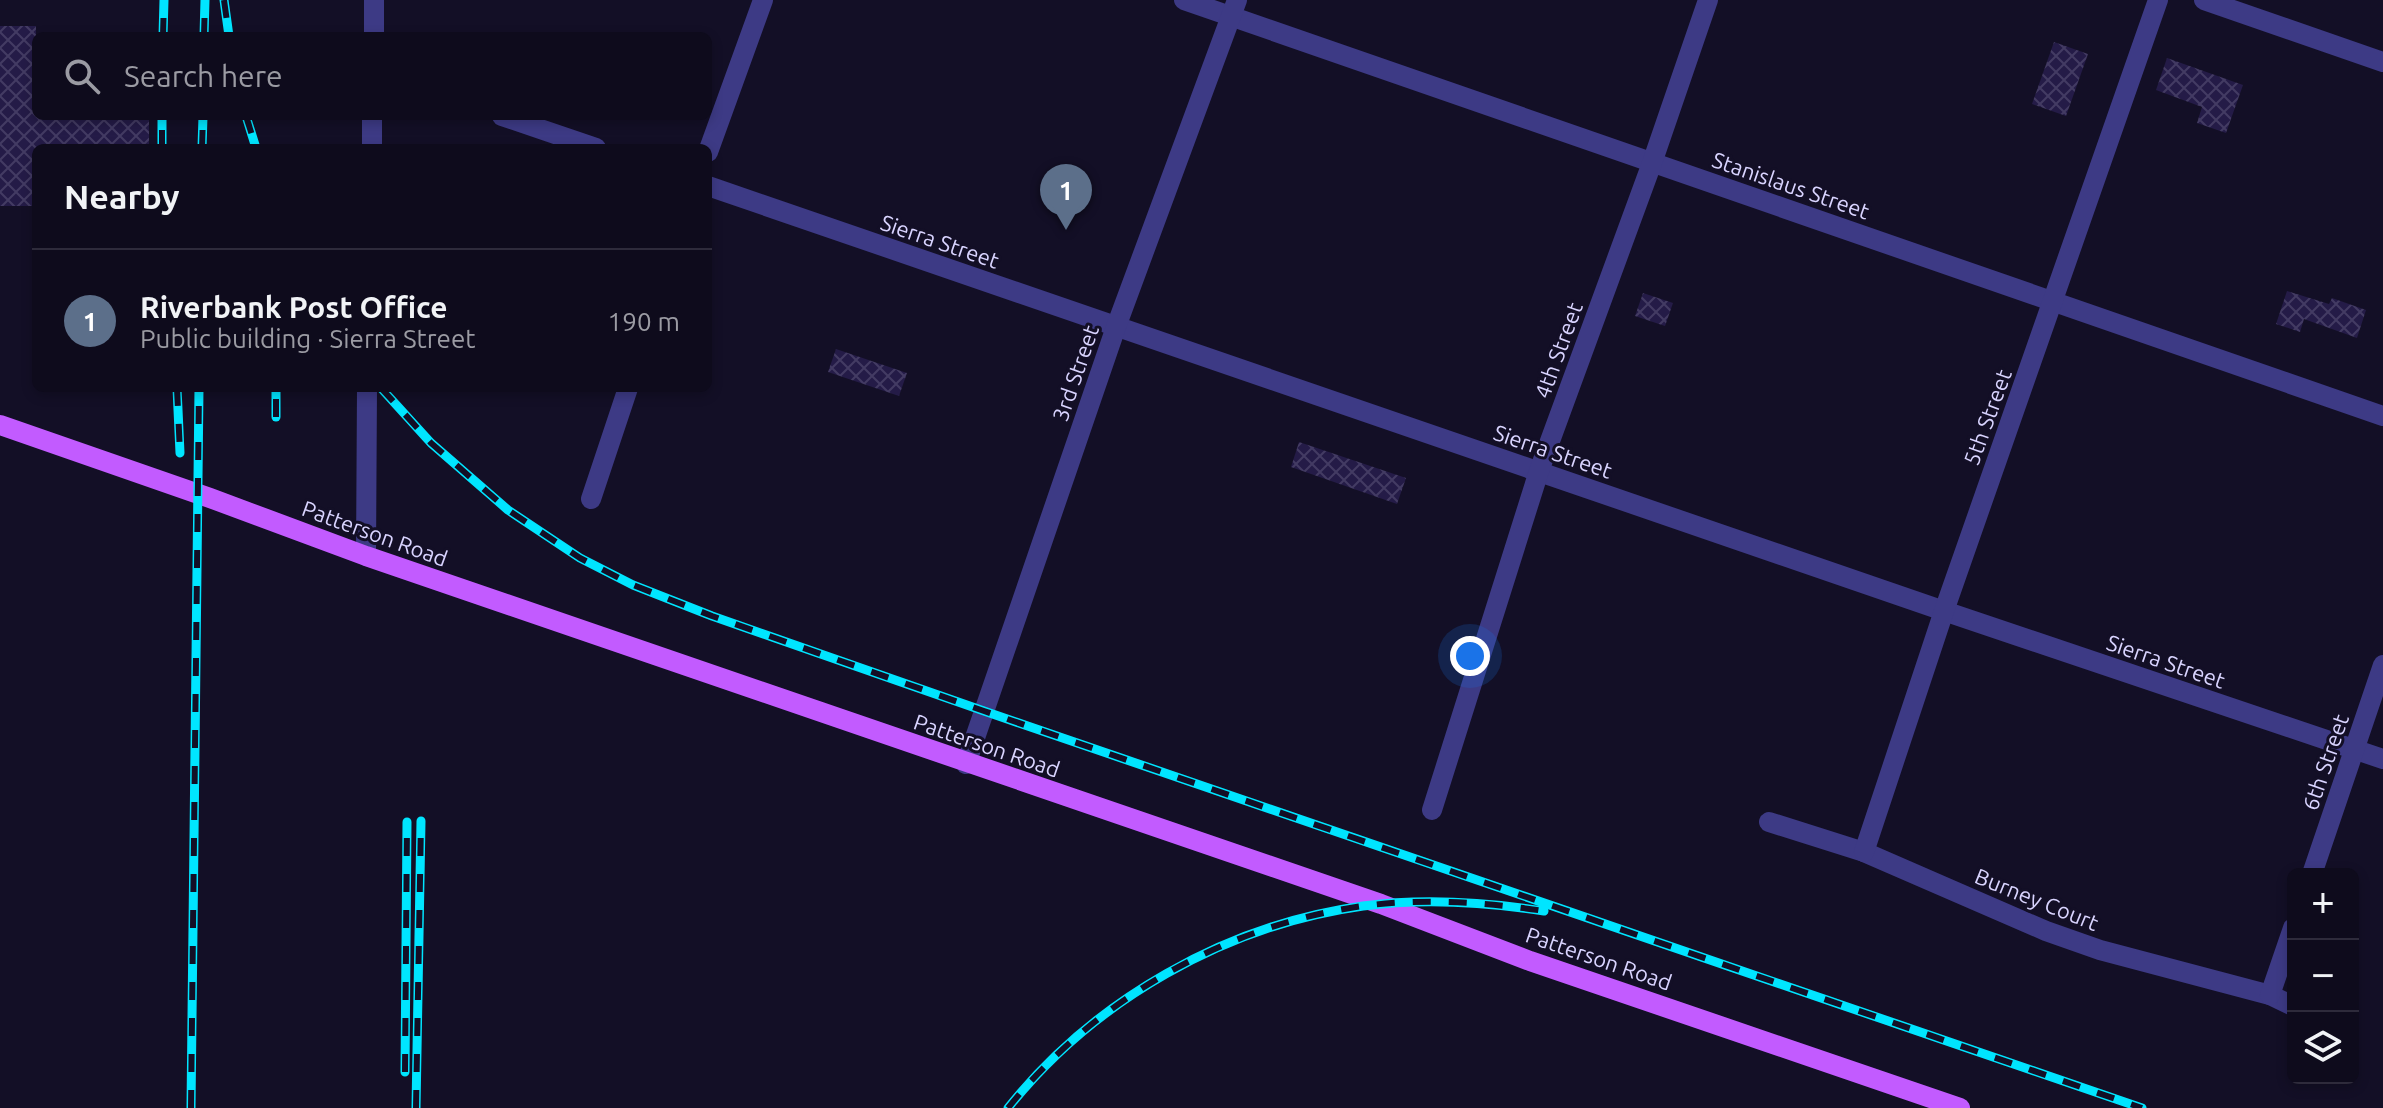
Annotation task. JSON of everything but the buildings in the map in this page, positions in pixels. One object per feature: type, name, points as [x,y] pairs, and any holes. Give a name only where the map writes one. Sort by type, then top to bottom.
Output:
[{"type":"main road","name":"Patterson Road","points":[[0,425],[366,556],[1381,904],[1530,961],[1960,1108]]},
{"type":"street","points":[[374,0],[374,32]]},
{"type":"street","points":[[711,144],[763,0]]},
{"type":"street","name":"Stanislaus Street","points":[[1184,0],[1234,8],[1652,163],[2383,416]]},
{"type":"street","name":"4th Street","points":[[1432,810],[1539,471],[1708,0]]},
{"type":"street","name":"5th Street","points":[[1864,852],[1944,611],[2158,0]]},
{"type":"street","points":[[2204,0],[2383,62]]},
{"type":"street","name":"3rd Street","points":[[966,764],[1116,327],[1234,8]]},
{"type":"street","points":[[372,120],[372,144]]},
{"type":"street","points":[[514,120],[584,144]]},
{"type":"street","name":"Sierra Street","points":[[712,187],[2383,759]]},
{"type":"street","points":[[366,556],[367,392]]},
{"type":"street","points":[[591,499],[627,392]]},
{"type":"street","name":"6th Street","points":[[2314,868],[2383,665]]},
{"type":"street","name":"Burney Court","points":[[1769,822],[1864,852],[2046,931],[2100,950],[2270,995],[2287,1003]]},
{"type":"street","points":[[2270,995],[2289,940]]},
{"type":"railway","points":[[163,32],[164,0]]},
{"type":"railway","points":[[204,32],[205,0]]},
{"type":"railway","points":[[224,0],[228,32]]},
{"type":"railway","points":[[162,120],[162,144]]},
{"type":"railway","points":[[202,144],[203,120]]},
{"type":"railway","points":[[247,120],[255,144]]},
{"type":"railway","points":[[177,392],[180,453]]},
{"type":"railway","points":[[191,1108],[199,392]]},
{"type":"railway","points":[[276,392],[276,417]]},
{"type":"railway","points":[[385,392],[431,443],[508,510],[580,558],[633,585],[712,616],[984,711],[2142,1108]]},
{"type":"railway","points":[[416,1108],[421,821]]},
{"type":"railway","points":[[405,1072],[407,822]]},
{"type":"railway","points":[[1008,1108],[1042,1069],[1080,1034],[1122,1002],[1166,974],[1262,930],[1363,906],[1408,902],[1454,902],[1544,911]]},
{"type":"place","name":"Riverbank Post Office","points":[[1066,230]]}]
